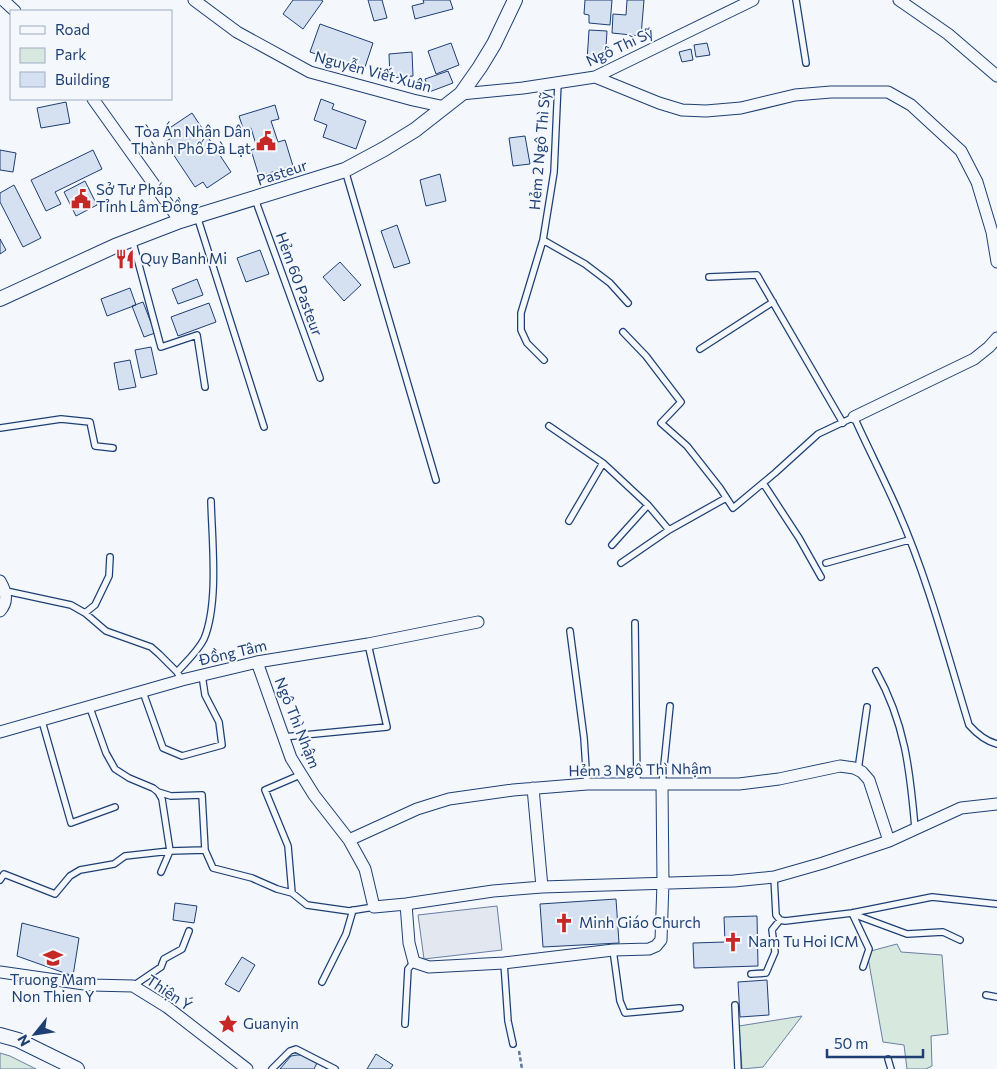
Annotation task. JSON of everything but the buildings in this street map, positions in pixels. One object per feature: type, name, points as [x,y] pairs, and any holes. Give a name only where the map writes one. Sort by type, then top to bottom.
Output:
[{"type":"street","points":[[3,0],[14,10]]},
{"type":"street","name":"Nguyễn Viết Xuân","points":[[194,0],[236,32],[310,72],[445,107]]},
{"type":"street","name":"Pasteur","points":[[0,299],[132,239],[180,221],[345,170],[415,130],[461,94],[494,44],[515,0]]},
{"type":"street","name":"Ngô Thì Sỹ","points":[[461,94],[523,88],[595,77],[753,0]]},
{"type":"street","points":[[899,0],[948,34],[997,76]]},
{"type":"street","points":[[595,77],[659,103],[682,110],[698,111],[741,108],[795,95],[831,92],[888,92],[911,106],[961,151],[977,182],[992,232],[997,262]]},
{"type":"street","points":[[95,100],[180,221]]},
{"type":"street","points":[[848,420],[974,359],[997,338]]},
{"type":"street","points":[[0,611],[6,602],[3,586]]},
{"type":"street","name":"Đồng Tâm","points":[[0,732],[143,692],[180,676],[202,676],[257,662],[368,644],[478,622]]},
{"type":"street","name":"Ngô Thì Nhậm","points":[[257,662],[283,737],[300,775],[349,840],[365,869],[374,907]]},
{"type":"street","name":"Hẻm 3 Ngô Thì Nhậm","points":[[349,840],[417,809],[449,799],[533,788],[587,784],[739,784],[779,779],[840,766],[858,770]]},
{"type":"street","points":[[858,770],[869,780],[889,842]]},
{"type":"street","points":[[406,904],[409,943],[414,962],[429,967],[504,963],[613,950],[649,949],[656,946],[661,940],[663,883],[662,785]]},
{"type":"street","points":[[533,788],[542,887]]},
{"type":"street","points":[[374,907],[493,891],[542,887],[734,881],[774,877],[889,842],[914,828],[961,808],[997,804]]},
{"type":"street","name":"Thiện Ý","points":[[0,972],[91,985],[133,986],[167,1007],[248,1069]]},
{"type":"street","points":[[0,1035],[18,1040],[77,1069]]},
{"type":"lane","points":[[796,0],[806,63]]},
{"type":"lane","name":"Hẻm 2 Ngô Thì Sỹ","points":[[544,360],[527,343],[522,330],[521,313],[543,240],[554,172],[558,83]]},
{"type":"lane","points":[[345,170],[436,480]]},
{"type":"lane","name":"Hẻm 60 Pasteur","points":[[256,199],[320,378]]},
{"type":"lane","points":[[197,216],[264,427]]},
{"type":"lane","points":[[132,239],[161,347],[197,335],[205,387]]},
{"type":"lane","points":[[543,240],[585,264],[610,283],[628,303]]},
{"type":"lane","points":[[709,277],[757,275],[848,420],[898,511],[937,620],[969,725],[978,735],[997,744]]},
{"type":"lane","points":[[700,350],[773,302]]},
{"type":"lane","points":[[623,332],[646,356],[681,402],[661,423],[687,446],[733,508],[818,434],[848,420]]},
{"type":"lane","points":[[0,428],[60,419],[90,422],[95,446],[113,448]]},
{"type":"lane","points":[[549,426],[603,463],[648,505],[669,530]]},
{"type":"lane","points":[[569,521],[603,463]]},
{"type":"lane","points":[[763,483],[799,538],[821,577]]},
{"type":"lane","points":[[620,563],[669,530],[726,498]]},
{"type":"lane","points":[[3,586],[71,605],[85,613],[106,631],[150,648],[160,654],[180,676],[204,639],[209,618],[213,587],[211,501]]},
{"type":"lane","points":[[612,545],[648,505]]},
{"type":"lane","points":[[826,563],[909,540]]},
{"type":"lane","points":[[85,613],[95,605],[110,576],[110,557]]},
{"type":"lane","points":[[635,623],[637,784]]},
{"type":"lane","points":[[570,631],[584,738],[587,784]]},
{"type":"lane","points":[[283,737],[387,727],[368,644]]},
{"type":"lane","points":[[876,671],[888,693],[905,747],[914,828]]},
{"type":"lane","points":[[143,692],[163,748],[182,756],[222,745],[219,722],[205,695],[202,676]]},
{"type":"lane","points":[[662,785],[670,706]]},
{"type":"lane","points":[[858,770],[867,707]]},
{"type":"lane","points":[[90,708],[106,753],[115,769],[158,792],[171,796],[202,795],[205,850],[213,868],[252,878],[276,889],[292,893],[306,905],[349,911],[374,907]]},
{"type":"lane","points":[[42,721],[71,823],[115,808]]},
{"type":"lane","points":[[292,893],[288,846],[265,790],[300,775]]},
{"type":"lane","points":[[158,792],[162,800],[170,851],[161,872]]},
{"type":"lane","points":[[0,880],[4,874],[56,894],[70,876],[80,870],[114,864],[125,856],[170,851],[205,850]]},
{"type":"lane","points":[[774,877],[776,915],[780,920],[785,921],[852,913],[932,897],[997,904]]},
{"type":"lane","points":[[322,982],[346,934],[354,910]]},
{"type":"lane","points":[[852,913],[907,934],[943,932],[960,940]]},
{"type":"lane","points":[[852,913],[869,950],[863,967]]},
{"type":"lane","points":[[751,974],[766,973],[774,952],[772,930],[780,920]]},
{"type":"lane","points":[[133,986],[162,967],[164,959],[182,949],[189,931]]},
{"type":"lane","points":[[613,950],[620,1001],[626,1013],[680,1008]]},
{"type":"lane","points":[[405,1024],[408,969],[414,962]]},
{"type":"lane","points":[[504,963],[508,1021],[513,1044]]},
{"type":"lane","points":[[986,996],[997,997]]},
{"type":"lane","points":[[735,1005],[738,1069]]},
{"type":"lane","points":[[272,1069],[290,1051],[296,1049],[336,1069]]},
{"type":"lane","points":[[888,1059],[890,1069]]},
{"type":"path","points":[[519,1049],[522,1069]]},
{"type":"green space","points":[[897,944],[901,952],[942,955],[948,1034],[931,1036],[932,1066],[926,1069],[907,1069],[904,1045],[883,1042],[867,952]]},
{"type":"green space","points":[[802,1016],[763,1067],[742,1069],[739,1026]]},
{"type":"green space","points":[[0,1053],[10,1056],[36,1069],[0,1069]]},
{"type":"shaded area","points":[[497,906],[502,950],[424,959],[418,915]]},
{"type":"place","name":"Tòa Án Nhân Dân Thành Phố Đà Lạt","points":[[266,141]]},
{"type":"place","name":"Sở Tư Pháp Tỉnh Lâm Đồng","points":[[81,199]]},
{"type":"place","name":"Quy Banh Mi","points":[[125,259]]},
{"type":"place","name":"Minh Giáo Church","points":[[564,923]]},
{"type":"place","name":"Nam Tu Hoi ICM","points":[[733,942]]},
{"type":"place","name":"Truong Mam Non Thien Y","points":[[53,958]]},
{"type":"place","name":"Guanyin","points":[[228,1024]]}]
